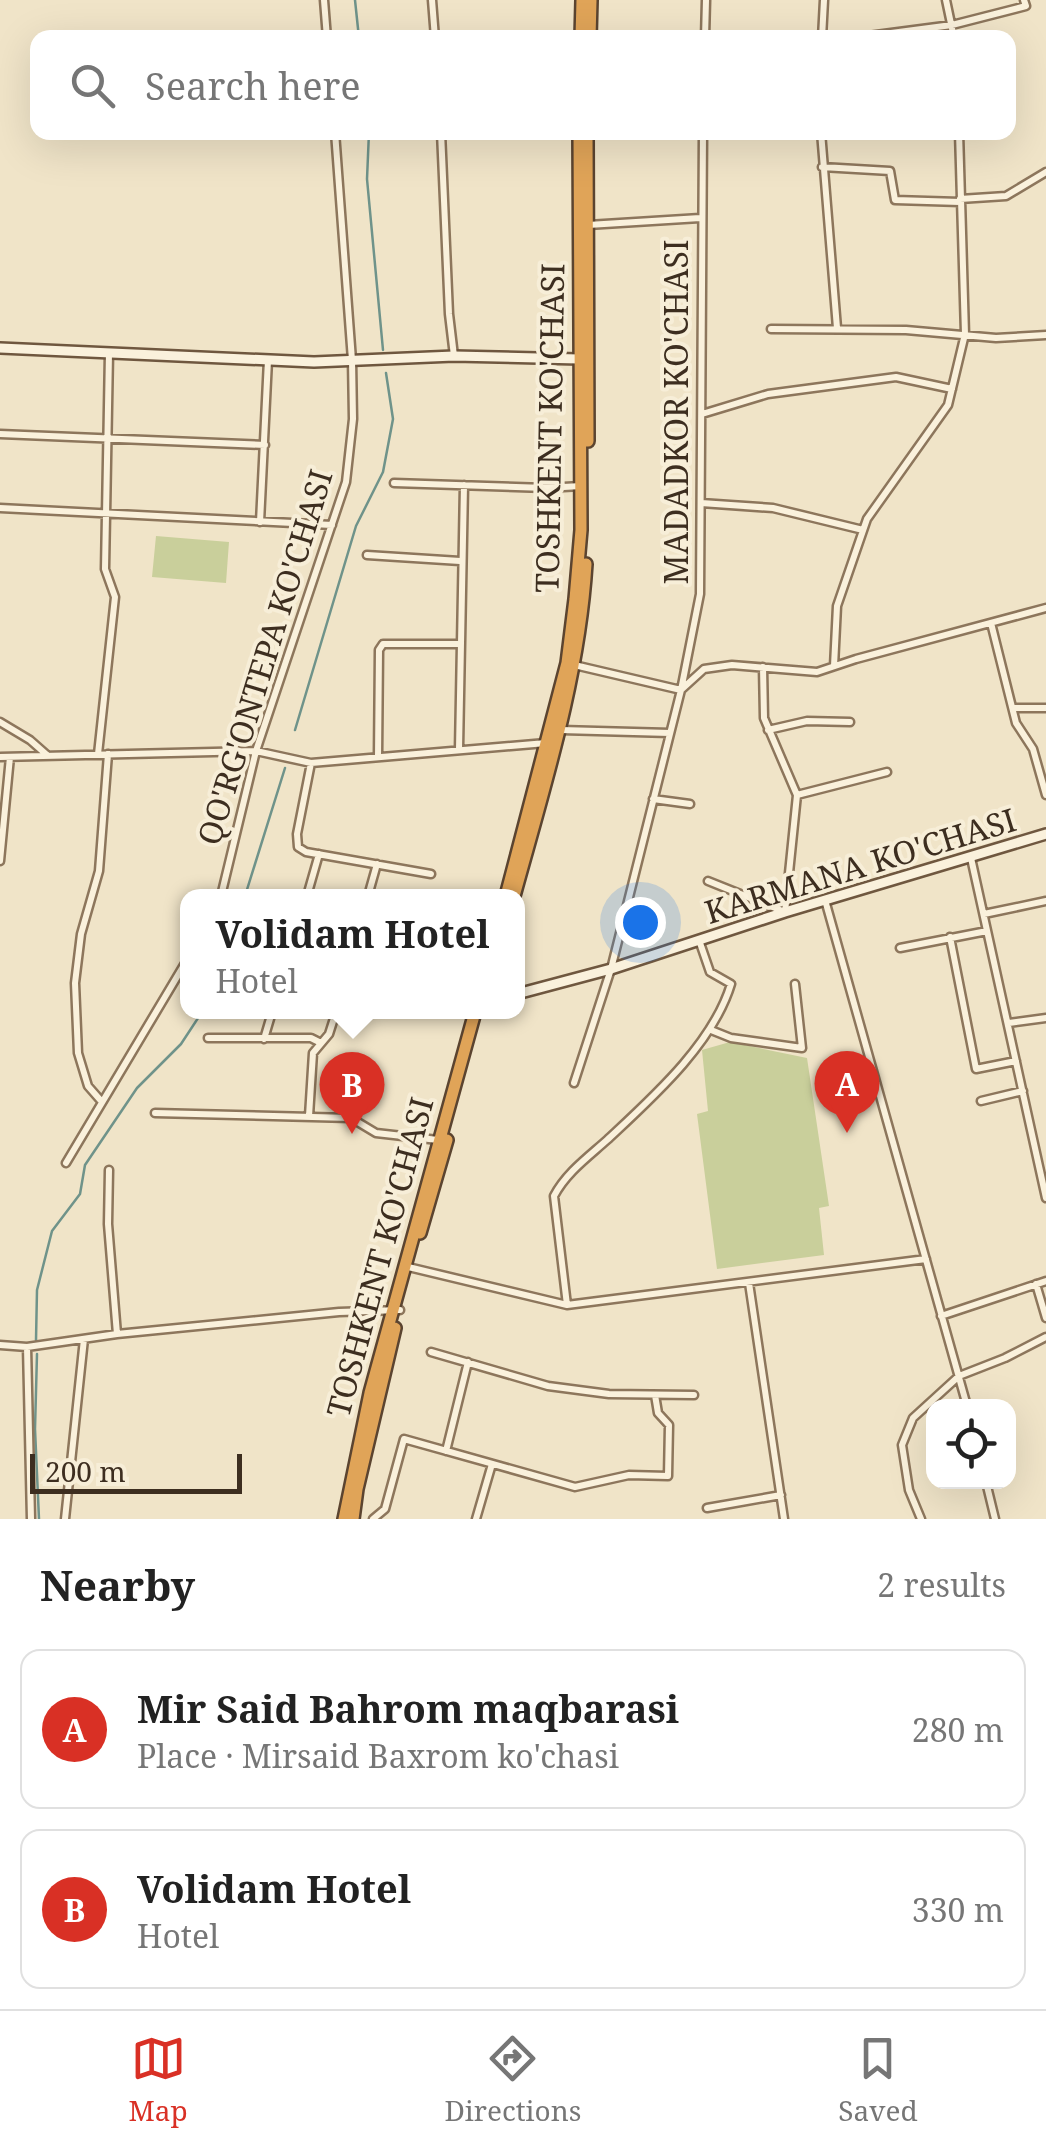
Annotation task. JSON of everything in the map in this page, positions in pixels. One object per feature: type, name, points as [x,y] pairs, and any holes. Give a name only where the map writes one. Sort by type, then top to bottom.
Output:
[{"type":"highway","points":[[581,30],[582,0]]},
{"type":"highway","points":[[590,30],[591,0]]},
{"type":"highway","name":"TOSHKENT KO'CHASI","points":[[516,889],[555,738],[584,600],[588,530],[580,140]]},
{"type":"highway","name":"TOSHKENT KO'CHASI","points":[[570,664],[581,530],[587,140]]},
{"type":"highway","name":"TOSHKENT KO'CHASI","points":[[508,889],[555,738]]},
{"type":"highway","name":"TOSHKENT KO'CHASI","points":[[354,1519],[396,1310],[472,1019]]},
{"type":"highway","name":"TOSHKENT KO'CHASI","points":[[407,1267],[481,1019]]},
{"type":"highway","name":"TOSHKENT KO'CHASI","points":[[344,1519],[370,1393],[396,1310]]},
{"type":"street","points":[[324,0],[326,30]]},
{"type":"street","points":[[432,0],[435,30]]},
{"type":"street","points":[[705,30],[706,0]]},
{"type":"street","points":[[822,30],[824,0]]},
{"type":"street","points":[[946,0],[953,30]]},
{"type":"street","points":[[914,30],[952,25],[1026,6],[1024,0]]},
{"type":"street","name":"QO'RG'ONTEPA KO'CHASI","points":[[222,889],[256,751],[346,482],[353,419],[352,360],[335,140]]},
{"type":"street","points":[[441,140],[448,314],[454,356]]},
{"type":"street","name":"MADADKOR KO'CHASI","points":[[574,1084],[612,969],[681,690],[700,594],[702,140]]},
{"type":"street","points":[[821,140],[837,328]]},
{"type":"street","points":[[834,666],[837,606],[862,530],[948,405],[952,389],[964,334],[959,140]]},
{"type":"street","points":[[822,167],[890,171],[895,200],[960,201],[1006,196],[1046,172]]},
{"type":"street","points":[[587,225],[700,218]]},
{"type":"street","points":[[772,329],[837,328],[996,338],[1046,335]]},
{"type":"street","points":[[0,348],[268,360],[454,356],[583,360]]},
{"type":"street","points":[[98,754],[115,597],[106,568],[109,352]]},
{"type":"street","points":[[260,522],[268,360]]},
{"type":"street","points":[[702,414],[768,394],[896,377],[952,389]]},
{"type":"street","points":[[0,434],[264,445]]},
{"type":"street","points":[[394,482],[580,486]]},
{"type":"street","points":[[459,749],[464,485]]},
{"type":"street","points":[[701,504],[773,508],[862,530]]},
{"type":"street","points":[[0,508],[332,524]]},
{"type":"street","points":[[367,555],[460,560]]},
{"type":"street","points":[[570,664],[681,690],[704,669],[763,666],[817,672],[1046,608]]},
{"type":"street","points":[[991,623],[1016,723],[1033,749],[1046,795]]},
{"type":"street","points":[[378,757],[382,644],[460,644]]},
{"type":"street","points":[[708,882],[785,912],[797,795],[768,730],[762,698],[763,666]]},
{"type":"street","points":[[1012,708],[1046,708]]},
{"type":"street","points":[[768,730],[808,721],[850,722]]},
{"type":"street","points":[[0,722],[47,755]]},
{"type":"street","points":[[0,757],[256,751],[311,763],[555,738],[670,734]]},
{"type":"street","points":[[102,1102],[88,1086],[78,1053],[75,983],[81,934],[99,870],[108,754]]},
{"type":"street","points":[[0,861],[10,757]]},
{"type":"street","points":[[311,763],[296,834],[298,847],[431,874]]},
{"type":"street","points":[[797,795],[887,772]]},
{"type":"street","points":[[653,799],[690,804]]},
{"type":"street","name":"KARMANA KO'CHASI","points":[[525,992],[612,969],[785,912],[1046,834]]},
{"type":"street","points":[[308,889],[319,854]]},
{"type":"street","points":[[971,858],[1046,1198]]},
{"type":"street","points":[[370,889],[377,864]]},
{"type":"street","points":[[825,900],[966,1399]]},
{"type":"street","points":[[984,914],[1046,901]]},
{"type":"street","points":[[900,948],[988,930]]},
{"type":"street","points":[[950,936],[976,1068],[1016,1062]]},
{"type":"street","points":[[567,1305],[554,1196],[561,1182],[626,1122],[711,1030],[730,990],[728,980],[710,972],[699,940]]},
{"type":"street","points":[[66,1163],[180,972]]},
{"type":"street","points":[[711,1030],[731,1038],[802,1048],[795,984]]},
{"type":"street","points":[[1008,1024],[1046,1018]]},
{"type":"street","points":[[264,1039],[270,1019]]},
{"type":"street","points":[[309,1116],[313,1053],[329,1034],[334,1019]]},
{"type":"street","points":[[208,1038],[311,1038],[320,1043]]},
{"type":"street","points":[[980,1101],[1022,1091]]},
{"type":"street","points":[[154,1113],[351,1118],[376,1133],[438,1140]]},
{"type":"street","points":[[109,1170],[108,1224],[116,1334]]},
{"type":"street","points":[[407,1267],[567,1305],[926,1259]]},
{"type":"street","points":[[941,1316],[1046,1281]]},
{"type":"street","points":[[749,1283],[784,1519]]},
{"type":"street","points":[[1036,1284],[1046,1318]]},
{"type":"street","points":[[0,1345],[28,1348],[116,1334],[396,1310]]},
{"type":"street","points":[[921,1519],[909,1490],[902,1445],[913,1418],[959,1376],[1046,1337]]},
{"type":"street","points":[[65,1519],[84,1339]]},
{"type":"street","points":[[28,1348],[31,1519]]},
{"type":"street","points":[[430,1352],[548,1386],[608,1394],[694,1395]]},
{"type":"street","points":[[446,1451],[468,1362]]},
{"type":"street","points":[[373,1519],[385,1509],[404,1439],[575,1487],[629,1475],[668,1476],[669,1425],[658,1413],[655,1395]]},
{"type":"street","points":[[476,1519],[492,1464]]},
{"type":"street","points":[[988,1489],[995,1519]]},
{"type":"street","points":[[707,1508],[781,1495]]},
{"type":"green space","points":[[156,536],[229,542],[226,583],[152,577]]},
{"type":"green space","points":[[730,1042],[807,1058],[829,1206],[819,1208],[824,1255],[717,1269],[697,1114],[708,1111],[702,1050]]},
{"type":"waterway","points":[[355,0],[358,30]]},
{"type":"waterway","points":[[369,140],[367,179],[383,350]]},
{"type":"waterway","points":[[295,730],[356,526],[383,472],[393,419],[386,373]]},
{"type":"waterway","points":[[247,889],[285,768]]},
{"type":"waterway","points":[[36,1340],[37,1290],[52,1231],[80,1194],[85,1165],[137,1088],[181,1044],[197,1019]]},
{"type":"waterway","points":[[37,1354],[39,1519]]},
{"type":"place","name":"Mir Said Bahrom maqbarasi","points":[[847,1133]]},
{"type":"place","name":"Volidam Hotel","points":[[352,1134]]}]
